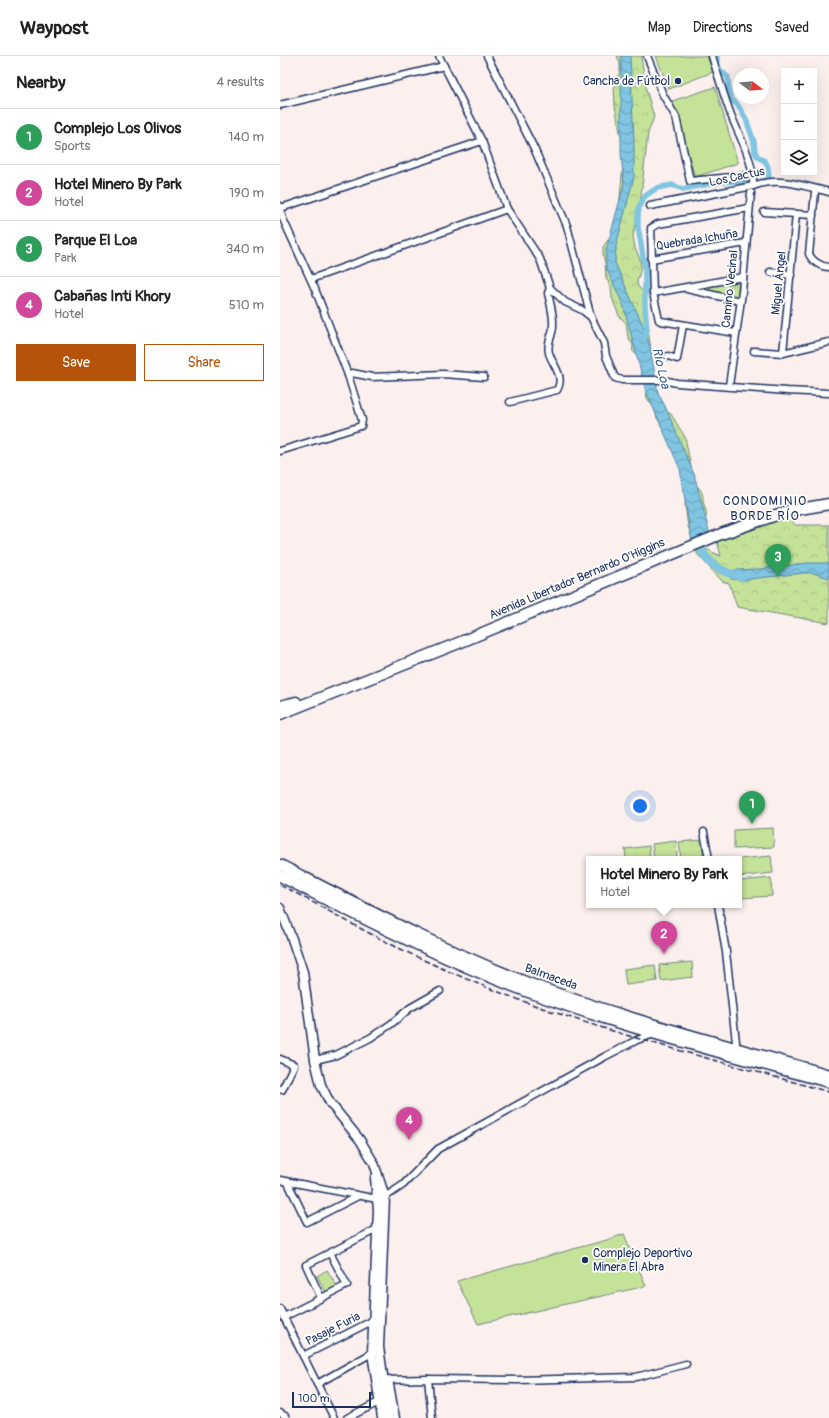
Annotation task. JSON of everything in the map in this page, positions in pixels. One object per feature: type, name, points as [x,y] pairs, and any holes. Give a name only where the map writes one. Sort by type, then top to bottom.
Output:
[{"type":"main road","name":"Avenida Libertador Bernardo O'Higgins","points":[[280,714],[456,644],[721,534],[788,511],[829,504]]},
{"type":"main road","name":"Avenida Libertador Bernardo O'Higgins","points":[[280,706],[339,690]]},
{"type":"main road","name":"Balmaceda","points":[[280,865],[411,932],[497,970],[656,1030],[829,1082]]},
{"type":"main road","name":"Balmaceda","points":[[280,876],[418,945],[465,966],[533,993],[630,1027],[656,1030],[735,1048],[829,1075]]},
{"type":"street","points":[[438,56],[482,141],[507,209],[540,259],[550,288],[565,302],[582,310],[592,317]]},
{"type":"street","points":[[486,56],[534,148],[567,226],[592,317],[604,343],[606,356],[615,378],[622,380],[663,380],[677,383],[829,393]]},
{"type":"street","points":[[646,56],[663,95],[676,117],[690,181],[753,175],[712,56]]},
{"type":"street","points":[[280,105],[444,66]]},
{"type":"street","points":[[280,451],[361,426],[362,420],[348,374],[311,279],[283,219],[280,207],[482,141]]},
{"type":"street","name":"Camino Vecinal","points":[[729,386],[743,277],[753,175]]},
{"type":"street","name":"Los Cactus","points":[[650,206],[752,190],[761,183],[773,181],[795,184],[829,192]]},
{"type":"street","points":[[815,192],[809,254],[811,258],[823,267],[829,267]]},
{"type":"street","points":[[736,333],[659,320],[653,293],[650,234],[653,226],[749,208]]},
{"type":"street","points":[[311,279],[507,209]]},
{"type":"street","points":[[764,212],[813,215]]},
{"type":"street","name":"Miguel Ángel","points":[[783,353],[796,214]]},
{"type":"street","name":"Quebrada Ichuña","points":[[651,259],[746,243]]},
{"type":"street","points":[[770,272],[791,275]]},
{"type":"street","points":[[653,293],[684,289],[743,277]]},
{"type":"street","points":[[510,402],[557,390],[560,385],[560,377],[549,353],[548,346],[549,339],[553,334],[554,325],[548,292],[550,288]]},
{"type":"street","points":[[684,289],[740,301]]},
{"type":"street","points":[[668,356],[678,359],[683,325]]},
{"type":"street","points":[[754,351],[783,353],[829,342]]},
{"type":"street","points":[[348,374],[352,373],[372,377],[443,374],[484,377]]},
{"type":"street","points":[[704,832],[709,856]]},
{"type":"street","points":[[280,908],[303,972],[315,1060],[321,1084],[330,1103],[360,1140],[374,1163],[381,1198],[379,1347],[396,1418]]},
{"type":"street","points":[[719,908],[726,952],[736,1042],[735,1048]]},
{"type":"street","points":[[315,1060],[336,1055],[370,1038],[391,1024],[410,1008],[440,991]]},
{"type":"street","points":[[630,1027],[634,1030],[635,1035],[633,1042]]},
{"type":"street","points":[[282,1181],[358,1196],[381,1198],[403,1185],[438,1149],[557,1082],[656,1030]]},
{"type":"street","points":[[280,1059],[294,1065],[282,1090],[280,1089]]},
{"type":"street","points":[[282,1181],[307,1222],[358,1196]]},
{"type":"street","points":[[381,1198],[378,1210],[372,1321],[372,1353],[383,1400],[389,1418]]},
{"type":"street","points":[[320,1298],[306,1265],[377,1230]]},
{"type":"street","points":[[284,1317],[347,1285],[330,1253]]},
{"type":"street","points":[[280,1309],[334,1418]]},
{"type":"street","name":"Pasaje Furia","points":[[304,1356],[372,1321]]},
{"type":"street","points":[[317,1384],[372,1353]]},
{"type":"street","points":[[386,1380],[428,1378],[517,1380],[636,1377],[686,1364]]},
{"type":"street","points":[[428,1378],[432,1418]]},
{"type":"street","points":[[382,1418],[386,1380]]},
{"type":"street","points":[[347,1418],[383,1400]]},
{"type":"street","points":[[280,1413],[286,1418]]},
{"type":"green space","points":[[617,56],[641,56],[646,89],[654,117],[648,133],[640,204],[633,236],[635,248],[640,259],[641,268],[637,282],[638,287],[643,291],[654,384],[666,411],[671,414],[685,437],[692,472],[695,476],[694,483],[703,494],[703,501],[706,510],[706,518],[702,524],[704,545],[706,549],[721,556],[717,541],[718,538],[782,515],[790,518],[795,525],[829,525],[829,623],[737,607],[729,583],[722,581],[697,554],[697,547],[688,527],[685,505],[687,482],[668,436],[657,418],[654,408],[647,398],[638,355],[633,351],[633,345],[628,337],[626,323],[619,316],[612,298],[611,287],[606,278],[603,247],[611,238],[619,209],[623,164],[622,142],[615,106],[614,86],[620,71],[620,63]]},
{"type":"green space","name":"Cancha de Fútbol","points":[[656,56],[707,56],[713,72],[669,89]]},
{"type":"green space","points":[[715,87],[738,163],[695,177],[672,101]]},
{"type":"green space","points":[[739,280],[737,298],[699,288]]},
{"type":"green space","points":[[773,828],[774,847],[734,849],[734,830]]},
{"type":"green space","points":[[702,840],[704,856],[681,856],[679,842]]},
{"type":"green space","points":[[676,841],[677,856],[654,856],[652,844]]},
{"type":"green space","points":[[649,846],[650,856],[626,856],[625,849]]},
{"type":"green space","points":[[771,856],[773,873],[742,877],[742,859]]},
{"type":"green space","points":[[771,878],[772,896],[742,898],[742,881]]},
{"type":"green space","points":[[692,962],[693,977],[661,981],[659,965]]},
{"type":"green space","points":[[655,965],[657,981],[626,985],[624,969]]},
{"type":"green space","name":"Complejo Deportivo Minera El Abra","points":[[624,1234],[646,1286],[478,1324],[457,1281],[610,1239]]},
{"type":"green space","points":[[327,1270],[337,1286],[326,1292],[317,1276]]},
{"type":"water","points":[[621,56],[630,56],[634,177],[616,246],[615,263],[642,323],[650,346],[658,393],[694,474],[710,535],[692,543],[680,469],[646,391],[623,304],[606,268],[606,250],[624,185],[621,154]]},
{"type":"water","points":[[807,563],[829,563],[829,578],[813,573],[804,573],[741,580],[731,579],[729,573],[735,570],[759,569]]},
{"type":"waterway","points":[[717,56],[719,68],[728,77],[729,93],[732,100],[737,104],[746,119],[754,142],[755,152],[758,157],[765,161],[768,167],[769,178],[762,182]]},
{"type":"waterway","points":[[644,340],[647,330],[645,306],[645,268],[638,227],[638,217],[639,207],[645,196],[657,188],[672,185],[683,189],[719,182],[751,182]]},
{"type":"waterway","name":"Río Loa","points":[[698,536],[702,551],[713,565],[724,571],[741,576]]},
{"type":"railway","points":[[280,885],[402,950],[491,989],[574,1019],[616,1032],[829,1092]]},
{"type":"place","name":"Cancha de Fútbol","points":[[678,81]]},
{"type":"place","name":"Parque El Loa","points":[[778,577]]},
{"type":"place","name":"Complejo Los Olivos","points":[[752,824]]},
{"type":"place","name":"Hotel Minero By Park","points":[[664,954]]},
{"type":"place","name":"Cabañas Inti Khory","points":[[409,1140]]},
{"type":"place","name":"Complejo Deportivo Minera El Abra","points":[[585,1260]]},
{"type":"district","name":"CONDOMINIO BORDE RÍO","points":[[765,508]]}]
